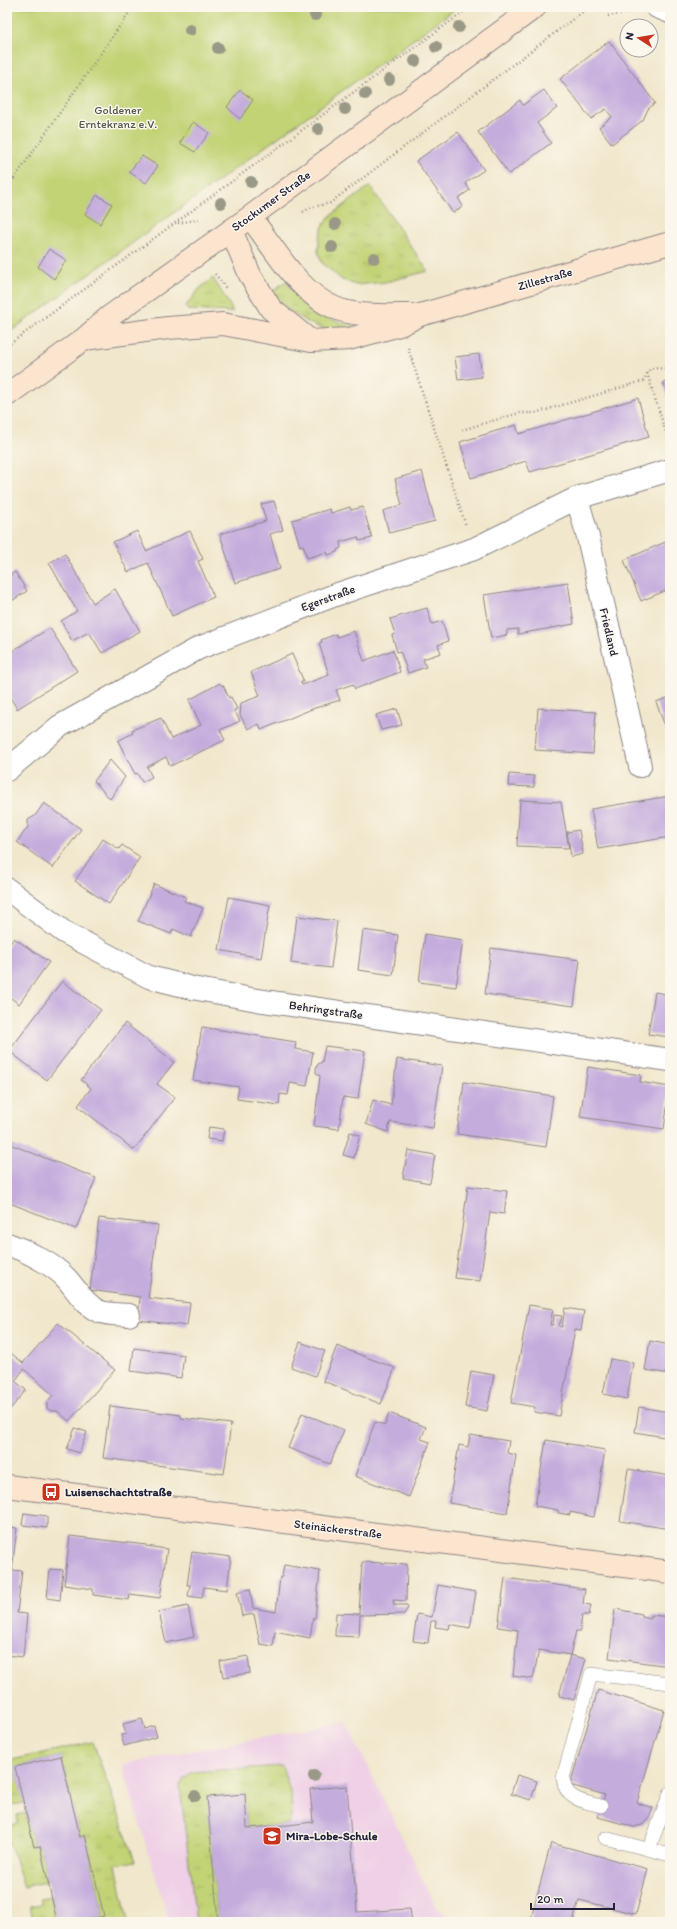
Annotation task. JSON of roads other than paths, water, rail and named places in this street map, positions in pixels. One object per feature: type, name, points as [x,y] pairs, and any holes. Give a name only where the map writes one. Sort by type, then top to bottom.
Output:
[{"type":"main road","name":"Stockumer Straße","points":[[7,395],[84,339],[109,317],[250,217],[535,7]]},
{"type":"main road","name":"Zillestraße","points":[[250,217],[298,280],[316,298],[336,309],[370,315],[420,315]]},
{"type":"main road","points":[[231,230],[250,275],[271,310],[311,341]]},
{"type":"main road","name":"Zillestraße","points":[[84,339],[162,329],[223,324],[311,341],[349,339],[400,325],[420,315],[670,243]]},
{"type":"main road","name":"Steinäckerstraße","points":[[7,1486],[670,1572]]},
{"type":"street","points":[[657,7],[670,12]]},
{"type":"street","name":"Egerstraße","points":[[7,770],[60,726],[199,648],[335,595],[474,549],[577,498],[670,470]]},
{"type":"street","name":"Friedland","points":[[577,498],[588,537],[640,766]]},
{"type":"street","name":"Behringstraße","points":[[7,889],[64,932],[103,954],[156,979],[257,1000],[670,1060]]},
{"type":"street","points":[[7,1244],[17,1247],[39,1259],[65,1277],[82,1298],[97,1310],[108,1313],[129,1315]]},
{"type":"lane","points":[[601,1806],[572,1796],[564,1788],[563,1778],[591,1674],[670,1683]]},
{"type":"lane","points":[[649,1849],[670,1793]]},
{"type":"lane","points":[[606,1838],[670,1855]]},
{"type":"place","name":"Luisenschachtstraße","points":[[51,1492]]},
{"type":"place","name":"Mira-Lobe-Schule","points":[[272,1836]]},
{"type":"park label","name":"Goldener Erntekranz e.V.","points":[[118,117]]}]
